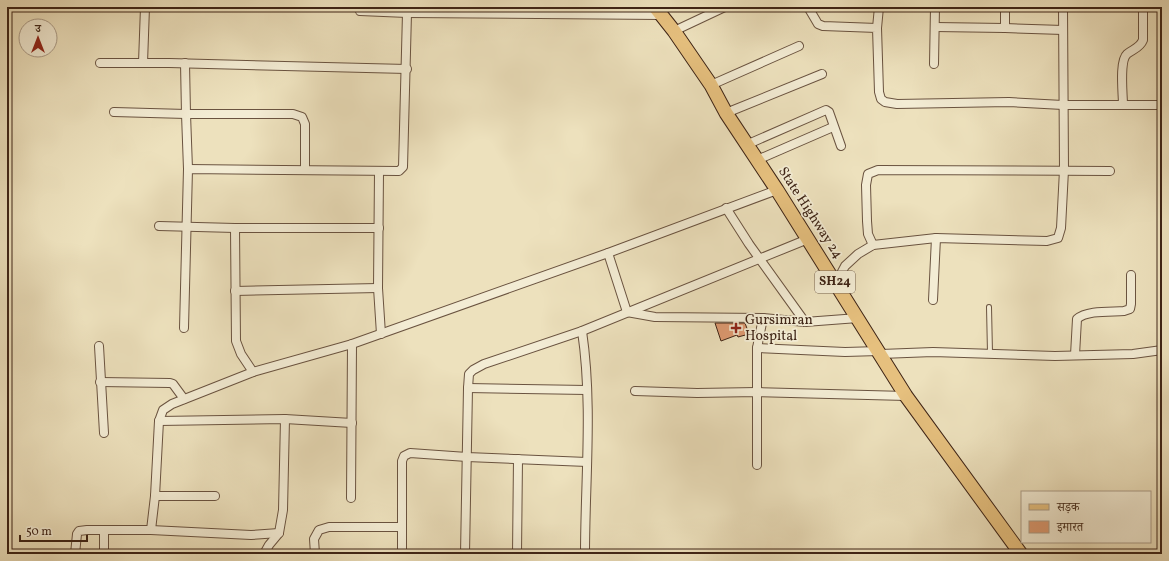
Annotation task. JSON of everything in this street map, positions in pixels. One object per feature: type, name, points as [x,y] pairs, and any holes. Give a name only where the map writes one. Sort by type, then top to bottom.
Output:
[{"type":"main road","name":"State Highway 24","points":[[658,11],[674,31],[711,85],[726,113],[777,190],[880,352],[906,396],[1021,554]]},
{"type":"street","points":[[143,63],[145,7]]},
{"type":"street","points":[[674,31],[725,7]]},
{"type":"street","points":[[808,7],[818,24],[823,26],[877,28]]},
{"type":"street","points":[[879,7],[877,28],[879,92],[881,99],[885,102],[897,104],[1009,102],[1063,105],[1162,105]]},
{"type":"street","points":[[934,64],[935,7]]},
{"type":"street","points":[[1005,7],[1005,28]]},
{"type":"street","points":[[836,283],[845,266],[858,254],[873,245],[936,238],[1047,241],[1058,238],[1061,228],[1064,170],[1064,7]]},
{"type":"street","points":[[1123,105],[1123,63],[1126,55],[1135,50],[1143,40],[1143,7]]},
{"type":"street","points":[[360,11],[407,13],[658,11]]},
{"type":"street","points":[[188,169],[399,171],[403,167],[407,69],[407,13]]},
{"type":"street","points":[[935,27],[1063,30]]},
{"type":"street","points":[[711,85],[799,46]]},
{"type":"street","points":[[100,63],[185,63],[407,69]]},
{"type":"street","points":[[184,328],[188,169],[185,63]]},
{"type":"street","points":[[726,113],[822,74]]},
{"type":"street","points":[[746,144],[826,110],[829,112],[833,127],[841,146]]},
{"type":"street","points":[[114,112],[293,114],[302,117],[304,124],[305,170]]},
{"type":"street","points":[[757,160],[833,127]]},
{"type":"street","points":[[873,245],[868,234],[866,185],[868,174],[878,170],[1110,171]]},
{"type":"street","points":[[379,172],[378,288],[381,334]]},
{"type":"street","points":[[151,530],[155,496],[159,421],[163,410],[172,404],[253,372],[352,344],[381,334],[608,253],[777,190]]},
{"type":"street","points":[[726,208],[805,322]]},
{"type":"street","points":[[159,226],[235,228],[379,228]]},
{"type":"street","points":[[235,228],[236,341],[241,354],[253,372]]},
{"type":"street","points":[[933,300],[936,238]]},
{"type":"street","points":[[465,554],[468,388],[469,374],[473,370],[484,364],[582,331],[808,239]]},
{"type":"street","points":[[608,253],[627,312]]},
{"type":"street","points":[[1075,355],[1077,319],[1087,313],[1124,311],[1130,309],[1131,275]]},
{"type":"street","points":[[235,291],[378,288]]},
{"type":"street","points":[[627,312],[655,317],[763,318],[805,322],[858,318]]},
{"type":"street","points":[[758,465],[758,348],[763,318]]},
{"type":"street","points":[[582,331],[586,356],[587,390],[585,554]]},
{"type":"street","points":[[351,498],[352,344]]},
{"type":"street","points":[[99,346],[104,433]]},
{"type":"street","points":[[758,348],[845,352],[990,353],[1055,356],[1133,354],[1162,350]]},
{"type":"street","points":[[100,382],[170,383],[173,384],[184,399]]},
{"type":"street","points":[[468,388],[587,390]]},
{"type":"street","points":[[635,391],[697,393],[757,392],[906,396]]},
{"type":"street","points":[[159,421],[285,419],[352,423]]},
{"type":"street","points":[[264,554],[279,533],[283,510],[285,419]]},
{"type":"street","points":[[429,554],[402,554],[402,461],[404,456],[410,453],[467,458],[587,462]]},
{"type":"street","points":[[517,554],[518,459]]},
{"type":"street","points":[[155,496],[215,496]]},
{"type":"street","points":[[314,554],[314,539],[319,530],[328,527],[401,527]]},
{"type":"street","points":[[75,554],[77,534],[79,531],[151,530],[251,535],[279,533]]},
{"type":"street","points":[[104,531],[104,554]]},
{"type":"lane","points":[[989,307],[990,353]]},
{"type":"building","points":[[715,323],[745,323],[749,334],[738,337],[737,335],[721,341]]},
{"type":"place","name":"Gursimran Hospital","points":[[736,328]]}]
